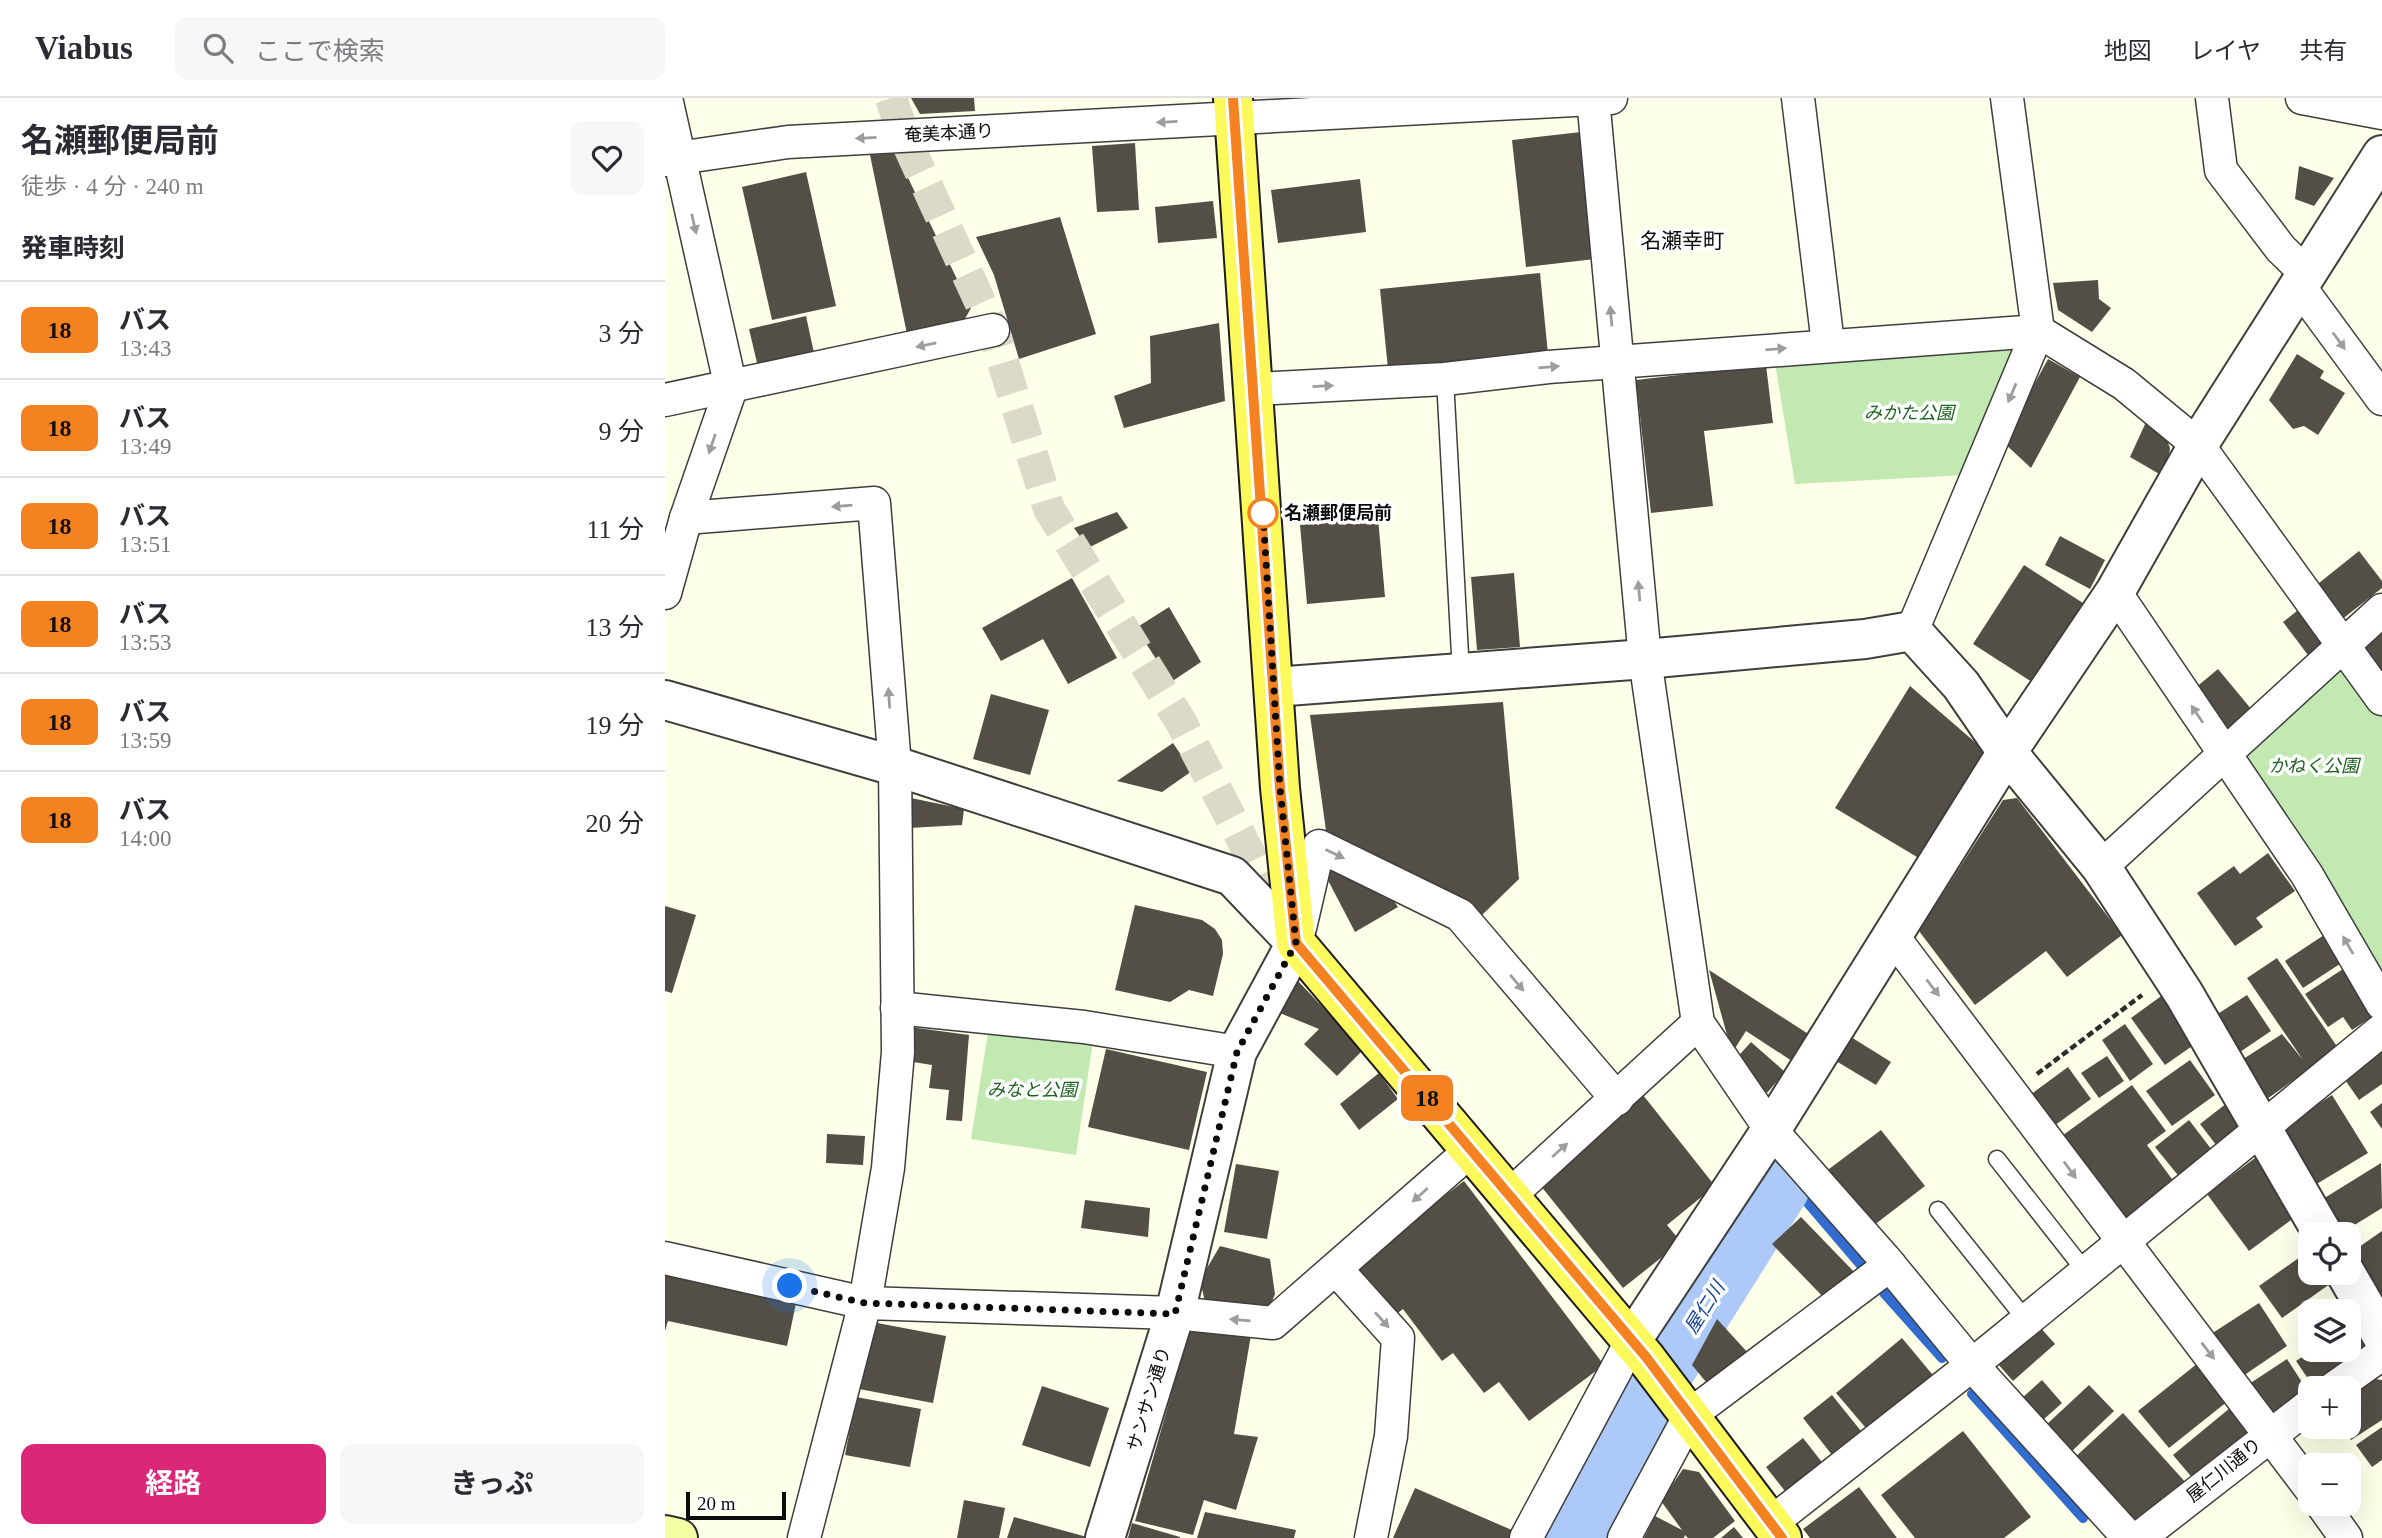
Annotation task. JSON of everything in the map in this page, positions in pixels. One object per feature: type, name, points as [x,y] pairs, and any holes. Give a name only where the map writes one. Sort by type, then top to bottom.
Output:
[{"type":"main road","points":[[1234,108],[1280,788],[1296,943],[1639,1349],[1777,1531]]},
{"type":"main road","points":[[665,1535],[677,1538]]},
{"type":"street","points":[[665,593],[686,518],[731,388],[672,159],[666,98]]},
{"type":"street","points":[[1599,98],[1615,362],[1645,659],[1698,1023],[1770,1130],[1890,1265],[1972,1365],[2129,1538]]},
{"type":"street","name":"奄美本通り","points":[[672,159],[787,142],[1234,108],[1599,98]]},
{"type":"street","points":[[1798,98],[1828,344]]},
{"type":"street","points":[[1912,631],[2038,331],[2007,98]]},
{"type":"street","points":[[2212,98],[2221,170],[2281,248],[2382,399]]},
{"type":"street","points":[[2302,98],[2382,113]]},
{"type":"street","points":[[1526,1538],[1770,1130],[1891,934],[2007,752],[2115,592],[2199,446],[2382,155]]},
{"type":"street","points":[[665,400],[993,330]]},
{"type":"street","points":[[1255,389],[1445,379],[1828,344],[2038,331],[2124,384],[2199,446],[2341,646],[2382,699]]},
{"type":"street","points":[[686,518],[874,503],[895,766],[898,1052],[888,1168],[865,1303],[804,1538]]},
{"type":"street","points":[[2115,592],[2307,875],[2382,1004]]},
{"type":"street","points":[[2101,867],[2382,610]]},
{"type":"street","points":[[1274,687],[1645,659],[1865,639],[1912,631]]},
{"type":"street","points":[[1912,631],[1961,685],[2007,752],[2101,867],[2171,974],[2316,1222]]},
{"type":"street","points":[[665,700],[895,766],[1232,876],[1296,943]]},
{"type":"street","points":[[1296,943],[1319,846],[1460,915],[1617,1099]]},
{"type":"street","points":[[1891,934],[2298,1471]]},
{"type":"street","name":"サンサン通り","points":[[1105,1538],[1175,1314],[1237,1052],[1296,943]]},
{"type":"street","points":[[897,1008],[1084,1027],[1237,1052]]},
{"type":"street","points":[[1510,1195],[1698,1023]]},
{"type":"street","points":[[1777,1531],[2085,1271],[2382,1030]]},
{"type":"street","points":[[665,1258],[865,1303],[1175,1314],[1273,1323],[1337,1270],[1471,1150]]},
{"type":"street","points":[[1624,1538],[1686,1409],[1890,1265]]},
{"type":"street","points":[[1337,1270],[1398,1338],[1391,1436],[1371,1538]]},
{"type":"street","points":[[2353,1285],[2382,1336]]},
{"type":"street","points":[[2351,1376],[2382,1354]]},
{"type":"street","name":"屋仁川通り","points":[[2139,1538],[2298,1414]]},
{"type":"street","points":[[2330,1516],[2346,1538]]},
{"type":"lane","points":[[1445,379],[1461,673]]},
{"type":"lane","points":[[1997,1159],[2085,1271]]},
{"type":"lane","points":[[1938,1210],[2026,1320]]},
{"type":"path","points":[[2013,1093],[2171,974]]},
{"type":"green space","name":"みかた公園","points":[[2022,340],[1967,475],[1795,484],[1774,357]]},
{"type":"green space","name":"かねく公園","points":[[2341,646],[2382,699],[2382,1004],[2225,756]]},
{"type":"green space","name":"みなと公園","points":[[989,1026],[1093,1041],[1076,1155],[971,1139]]},
{"type":"building","points":[[911,98],[974,98],[975,111],[920,114]]},
{"type":"building","points":[[1581,132],[1595,259],[1526,267],[1512,140]]},
{"type":"building","points":[[1135,143],[1139,210],[1097,212],[1092,146]]},
{"type":"building","points":[[896,153],[971,308],[962,324],[907,334],[870,155]]},
{"type":"building","points":[[2299,166],[2334,178],[2314,206],[2295,199]]},
{"type":"building","points":[[806,172],[836,306],[772,320],[742,187]]},
{"type":"building","points":[[1360,179],[1366,232],[1278,243],[1271,190]]},
{"type":"building","points":[[1213,201],[1217,238],[1158,243],[1155,207]]},
{"type":"building","points":[[1060,217],[1096,334],[1019,359],[994,275],[976,237]]},
{"type":"building","points":[[1540,273],[1548,354],[1388,369],[1380,289]]},
{"type":"building","points":[[2098,280],[2099,299],[2111,308],[2092,332],[2058,310],[2053,283]]},
{"type":"building","points":[[806,316],[814,353],[758,367],[749,329]]},
{"type":"building","points":[[1219,323],[1225,401],[1124,428],[1114,396],[1151,383],[1150,336]]},
{"type":"building","points":[[2297,354],[2324,371],[2320,378],[2345,393],[2318,435],[2304,426],[2293,429],[2269,400]]},
{"type":"building","points":[[2048,359],[2080,377],[2031,468],[2003,442]]},
{"type":"building","points":[[1766,365],[1773,423],[1704,431],[1713,506],[1651,513],[1636,380]]},
{"type":"building","points":[[2146,422],[2164,432],[2170,448],[2168,464],[2161,475],[2130,457]]},
{"type":"building","points":[[1117,512],[1128,528],[1088,548],[1074,528]]},
{"type":"building","points":[[1378,518],[1385,597],[1307,604],[1300,525]]},
{"type":"building","points":[[2060,536],[2105,560],[2090,589],[2045,565]]},
{"type":"building","points":[[2359,551],[2382,581],[2382,588],[2341,620],[2314,587]]},
{"type":"building","points":[[2024,565],[2083,603],[2032,682],[1973,644]]},
{"type":"building","points":[[1514,573],[1520,647],[1477,650],[1471,577]]},
{"type":"building","points":[[1072,578],[1117,658],[1068,684],[1043,639],[1001,661],[982,628]]},
{"type":"building","points":[[1169,607],[1201,662],[1171,682],[1136,628]]},
{"type":"building","points":[[2302,607],[2326,637],[2311,659],[2283,622]]},
{"type":"building","points":[[2382,632],[2382,674],[2362,648]]},
{"type":"building","points":[[2218,669],[2252,710],[2222,735],[2188,694]]},
{"type":"building","points":[[1910,686],[1983,749],[1983,772],[1922,860],[1835,808]]},
{"type":"building","points":[[991,694],[1049,710],[1030,775],[973,759]]},
{"type":"building","points":[[1503,702],[1519,879],[1482,915],[1327,838],[1310,715]]},
{"type":"building","points":[[1173,743],[1192,771],[1162,792],[1117,781]]},
{"type":"building","points":[[911,798],[964,809],[962,825],[909,828],[904,806]]},
{"type":"building","points":[[2017,798],[2122,935],[2067,977],[2046,951],[1975,1005],[1919,931],[2003,800]]},
{"type":"building","points":[[2268,853],[2295,891],[2256,918],[2263,927],[2235,946],[2197,893],[2234,866],[2240,874]]},
{"type":"building","points":[[1319,863],[1383,885],[1398,907],[1355,932]]},
{"type":"building","points":[[1135,905],[1202,920],[1215,929],[1222,940],[1223,954],[1213,996],[1189,990],[1170,1002],[1115,990]]},
{"type":"building","points":[[665,906],[696,915],[672,993],[665,991]]},
{"type":"building","points":[[2324,935],[2343,962],[2303,988],[2285,961]]},
{"type":"building","points":[[2277,958],[2338,1048],[2260,1104],[2234,1065],[2282,1034],[2303,1060],[2247,978]]},
{"type":"building","points":[[2346,967],[2378,1013],[2352,1030],[2343,1017],[2328,1027],[2305,994]]},
{"type":"building","points":[[1709,970],[1810,1035],[1792,1061],[1746,1031],[1732,1053]]},
{"type":"building","points":[[1299,982],[1363,1050],[1337,1076],[1304,1044],[1319,1029],[1270,1009],[1279,989]]},
{"type":"building","points":[[2164,994],[2198,1042],[2165,1065],[2131,1018]]},
{"type":"building","points":[[2247,995],[2271,1031],[2237,1054],[2213,1017]]},
{"type":"building","points":[[2125,1024],[2153,1064],[2130,1081],[2102,1040]]},
{"type":"building","points":[[910,1027],[969,1035],[962,1121],[946,1120],[949,1090],[929,1088],[932,1065],[907,1061]]},
{"type":"building","points":[[1851,1037],[1891,1062],[1876,1085],[1836,1061]]},
{"type":"building","points":[[1751,1042],[1785,1072],[1767,1093],[1732,1063]]},
{"type":"building","points":[[1106,1049],[1207,1072],[1189,1150],[1088,1127]]},
{"type":"building","points":[[2382,1049],[2382,1084],[2359,1100],[2343,1077]]},
{"type":"building","points":[[2107,1056],[2124,1081],[2099,1098],[2081,1073]]},
{"type":"building","points":[[2190,1060],[2215,1095],[2172,1126],[2146,1091]]},
{"type":"building","points":[[2068,1067],[2091,1099],[2054,1126],[2030,1095]]},
{"type":"building","points":[[1379,1073],[1398,1099],[1359,1130],[1340,1104]]},
{"type":"building","points":[[2132,1085],[2166,1131],[2147,1145],[2177,1186],[2124,1225],[2059,1138]]},
{"type":"building","points":[[1643,1095],[1715,1186],[1667,1225],[1681,1242],[1623,1288],[1536,1180]]},
{"type":"building","points":[[2332,1095],[2368,1153],[2310,1188],[2276,1131]]},
{"type":"building","points":[[2227,1103],[2248,1130],[2220,1150],[2200,1124]]},
{"type":"building","points":[[2382,1103],[2382,1129],[2370,1112]]},
{"type":"building","points":[[2189,1120],[2215,1154],[2181,1179],[2155,1147]]},
{"type":"building","points":[[1881,1130],[1925,1186],[1869,1229],[1825,1172]]},
{"type":"building","points":[[827,1134],[865,1136],[863,1165],[826,1163]]},
{"type":"building","points":[[2255,1158],[2298,1215],[2249,1251],[2207,1194]]},
{"type":"building","points":[[2381,1163],[2382,1208],[2359,1222],[2332,1222],[2318,1202]]},
{"type":"building","points":[[1236,1164],[1279,1171],[1267,1239],[1224,1232]]},
{"type":"building","points":[[1464,1181],[1604,1365],[1529,1421],[1499,1382],[1484,1393],[1453,1353],[1442,1361],[1403,1309],[1390,1319],[1350,1268]]},
{"type":"building","points":[[1085,1200],[1150,1208],[1148,1237],[1081,1228]]},
{"type":"building","points":[[1801,1217],[1858,1276],[1829,1303],[1772,1244]]},
{"type":"building","points":[[2382,1231],[2382,1309],[2361,1278],[2361,1246]]},
{"type":"building","points":[[1220,1246],[1270,1259],[1275,1294],[1269,1309],[1206,1306],[1200,1280]]},
{"type":"building","points":[[2298,1258],[2298,1285],[2328,1285],[2309,1299],[2298,1299],[2298,1307],[2282,1318],[2259,1286]]},
{"type":"building","points":[[665,1264],[798,1294],[787,1346],[668,1321],[665,1331]]},
{"type":"building","points":[[2259,1303],[2287,1346],[2240,1378],[2211,1334]]},
{"type":"building","points":[[1717,1319],[1749,1354],[1717,1381],[1706,1382],[1692,1365]]},
{"type":"building","points":[[872,1322],[946,1336],[933,1403],[859,1389]]},
{"type":"building","points":[[2039,1326],[2055,1344],[2013,1381],[1997,1363]]},
{"type":"building","points":[[1205,1328],[1252,1329],[1234,1434],[1258,1437],[1236,1510],[1204,1500],[1193,1535],[1135,1521],[1189,1333]]},
{"type":"building","points":[[2361,1333],[2365,1348],[2361,1351]]},
{"type":"building","points":[[1902,1338],[1937,1380],[1871,1434],[1836,1393]]},
{"type":"building","points":[[2287,1359],[2298,1376],[2298,1400],[2272,1418],[2249,1384]]},
{"type":"building","points":[[2296,1361],[2343,1362],[2322,1376],[2306,1376]]},
{"type":"building","points":[[2198,1363],[2228,1401],[2169,1448],[2138,1411]]},
{"type":"building","points":[[2369,1378],[2382,1380],[2382,1420],[2361,1434],[2361,1383]]},
{"type":"building","points":[[2042,1380],[2062,1403],[2043,1420],[2022,1398]]},
{"type":"building","points":[[2089,1385],[2114,1411],[2071,1452],[2045,1426]]},
{"type":"building","points":[[1042,1386],[1109,1408],[1090,1467],[1022,1445]]},
{"type":"building","points":[[1832,1395],[1865,1436],[1836,1460],[1803,1418]]},
{"type":"building","points":[[856,1397],[921,1409],[910,1467],[845,1455]]},
{"type":"building","points":[[2230,1408],[2252,1435],[2195,1481],[2173,1455]]},
{"type":"building","points":[[2123,1413],[2187,1484],[2137,1529],[2073,1459]]},
{"type":"building","points":[[2382,1427],[2382,1460],[2372,1467],[2356,1445]]},
{"type":"building","points":[[1963,1431],[2031,1517],[2004,1538],[1915,1538],[1881,1495]]},
{"type":"building","points":[[1803,1438],[1825,1466],[1788,1495],[1766,1467]]},
{"type":"building","points":[[1683,1469],[1699,1472],[1735,1521],[1713,1538],[1688,1538],[1685,1535],[1684,1538],[1644,1538],[1655,1516],[1682,1530],[1661,1501]]},
{"type":"building","points":[[1859,1487],[1897,1538],[1810,1538],[1803,1529]]},
{"type":"building","points":[[1415,1488],[1514,1531],[1511,1538],[1393,1538]]},
{"type":"building","points":[[964,1500],[1005,1508],[999,1538],[957,1538]]},
{"type":"building","points":[[1205,1512],[1296,1530],[1294,1538],[1197,1538]]},
{"type":"building","points":[[1014,1517],[1087,1537],[1087,1538],[1007,1538]]},
{"type":"building","points":[[1132,1523],[1180,1537],[1180,1538],[1128,1538]]},
{"type":"building","points":[[1734,1527],[1743,1538],[1721,1538]]},
{"type":"waterway","name":"屋仁川","points":[[1780,1187],[1802,1196],[1866,1271]]},
{"type":"waterway","name":"屋仁川","points":[[1575,1538],[1641,1408],[1780,1187]]},
{"type":"waterway","name":"屋仁川","points":[[1884,1293],[1942,1358]]},
{"type":"waterway","name":"屋仁川","points":[[1972,1394],[2083,1518]]},
{"type":"tunnel","points":[[891,98],[904,136],[993,330],[1049,509],[1181,722],[1284,920]]},
{"type":"bus line","name":"18","points":[[1233,98],[1280,788],[1296,943],[1646,1357],[1782,1538]]},
{"type":"place","name":"名瀬郵便局前","points":[[1263,513]]},
{"type":"district","name":"名瀬幸町","points":[[1682,241]]},
{"type":"route","points":[[790,1286],[865,1303],[1175,1314],[1237,1052],[1264,997],[1296,943],[1280,788],[1263,513]]}]
